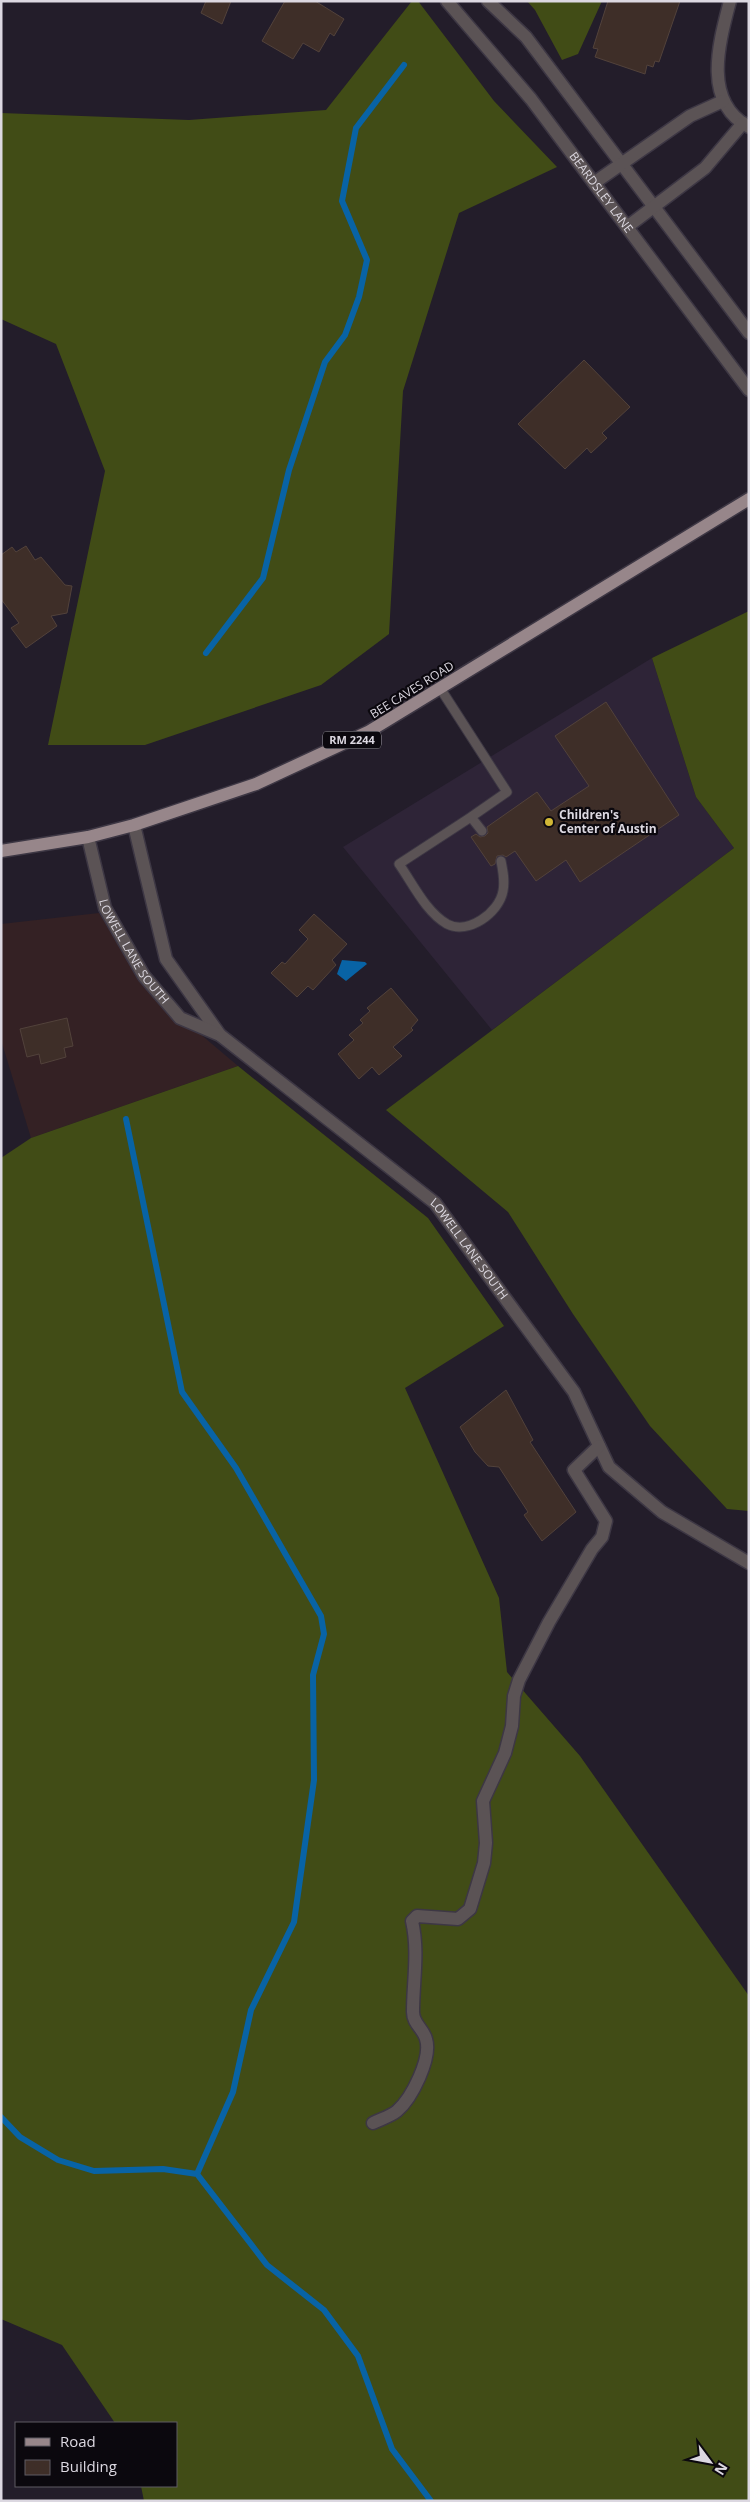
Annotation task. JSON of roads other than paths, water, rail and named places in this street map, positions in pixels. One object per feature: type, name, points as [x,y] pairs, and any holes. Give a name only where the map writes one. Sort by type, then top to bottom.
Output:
[{"type":"main road","name":"BEE CAVES ROAD","points":[[1,851],[88,837],[134,825],[256,784],[368,732],[749,499]]},
{"type":"street","name":"BEARDSLEY LANE","points":[[447,1],[531,99],[749,390]]},
{"type":"street","points":[[488,1],[526,37],[749,333]]},
{"type":"street","points":[[628,227],[705,168],[746,125],[731,114],[718,89],[718,63],[730,1]]},
{"type":"street","points":[[594,183],[690,116],[723,101]]},
{"type":"street","name":"LOWELL LANE SOUTH","points":[[134,825],[166,959],[220,1035]]},
{"type":"street","name":"LOWELL LANE SOUTH","points":[[88,837],[105,908],[144,976],[180,1018],[220,1035],[435,1203],[574,1392],[609,1467],[662,1512],[749,1563]]},
{"type":"street","points":[[373,2123],[396,2112],[408,2099],[417,2082],[428,2051],[426,2037],[413,2020],[413,1988],[417,1963],[412,1921],[417,1916],[424,1915],[458,1920],[470,1909],[484,1863],[486,1843],[483,1801],[505,1753],[512,1726],[514,1696],[519,1680],[558,1606],[592,1549],[602,1537],[606,1520],[574,1470],[599,1446]]},
{"type":"lane","points":[[440,688],[507,792],[399,864],[436,916],[459,928],[473,924],[495,910],[503,893],[501,861]]},
{"type":"lane","points":[[471,817],[482,831]]},
{"type":"water","points":[[342,960],[365,962],[367,964],[346,981],[337,974]]},
{"type":"waterway","points":[[206,653],[263,578],[289,470],[325,362],[345,335],[359,297],[367,260],[342,201],[356,128],[404,65]]},
{"type":"waterway","points":[[126,1119],[182,1392],[236,1468],[321,1616],[324,1634],[313,1675],[314,1780],[294,1922],[251,2010],[233,2092],[197,2174],[267,2265],[324,2310],[358,2356],[392,2449],[431,2501]]},
{"type":"waterway","points":[[1,2117],[20,2137],[58,2160],[94,2171],[163,2169],[197,2174]]},
{"type":"place","name":"Children's Center of Austin","points":[[549,822]]}]
